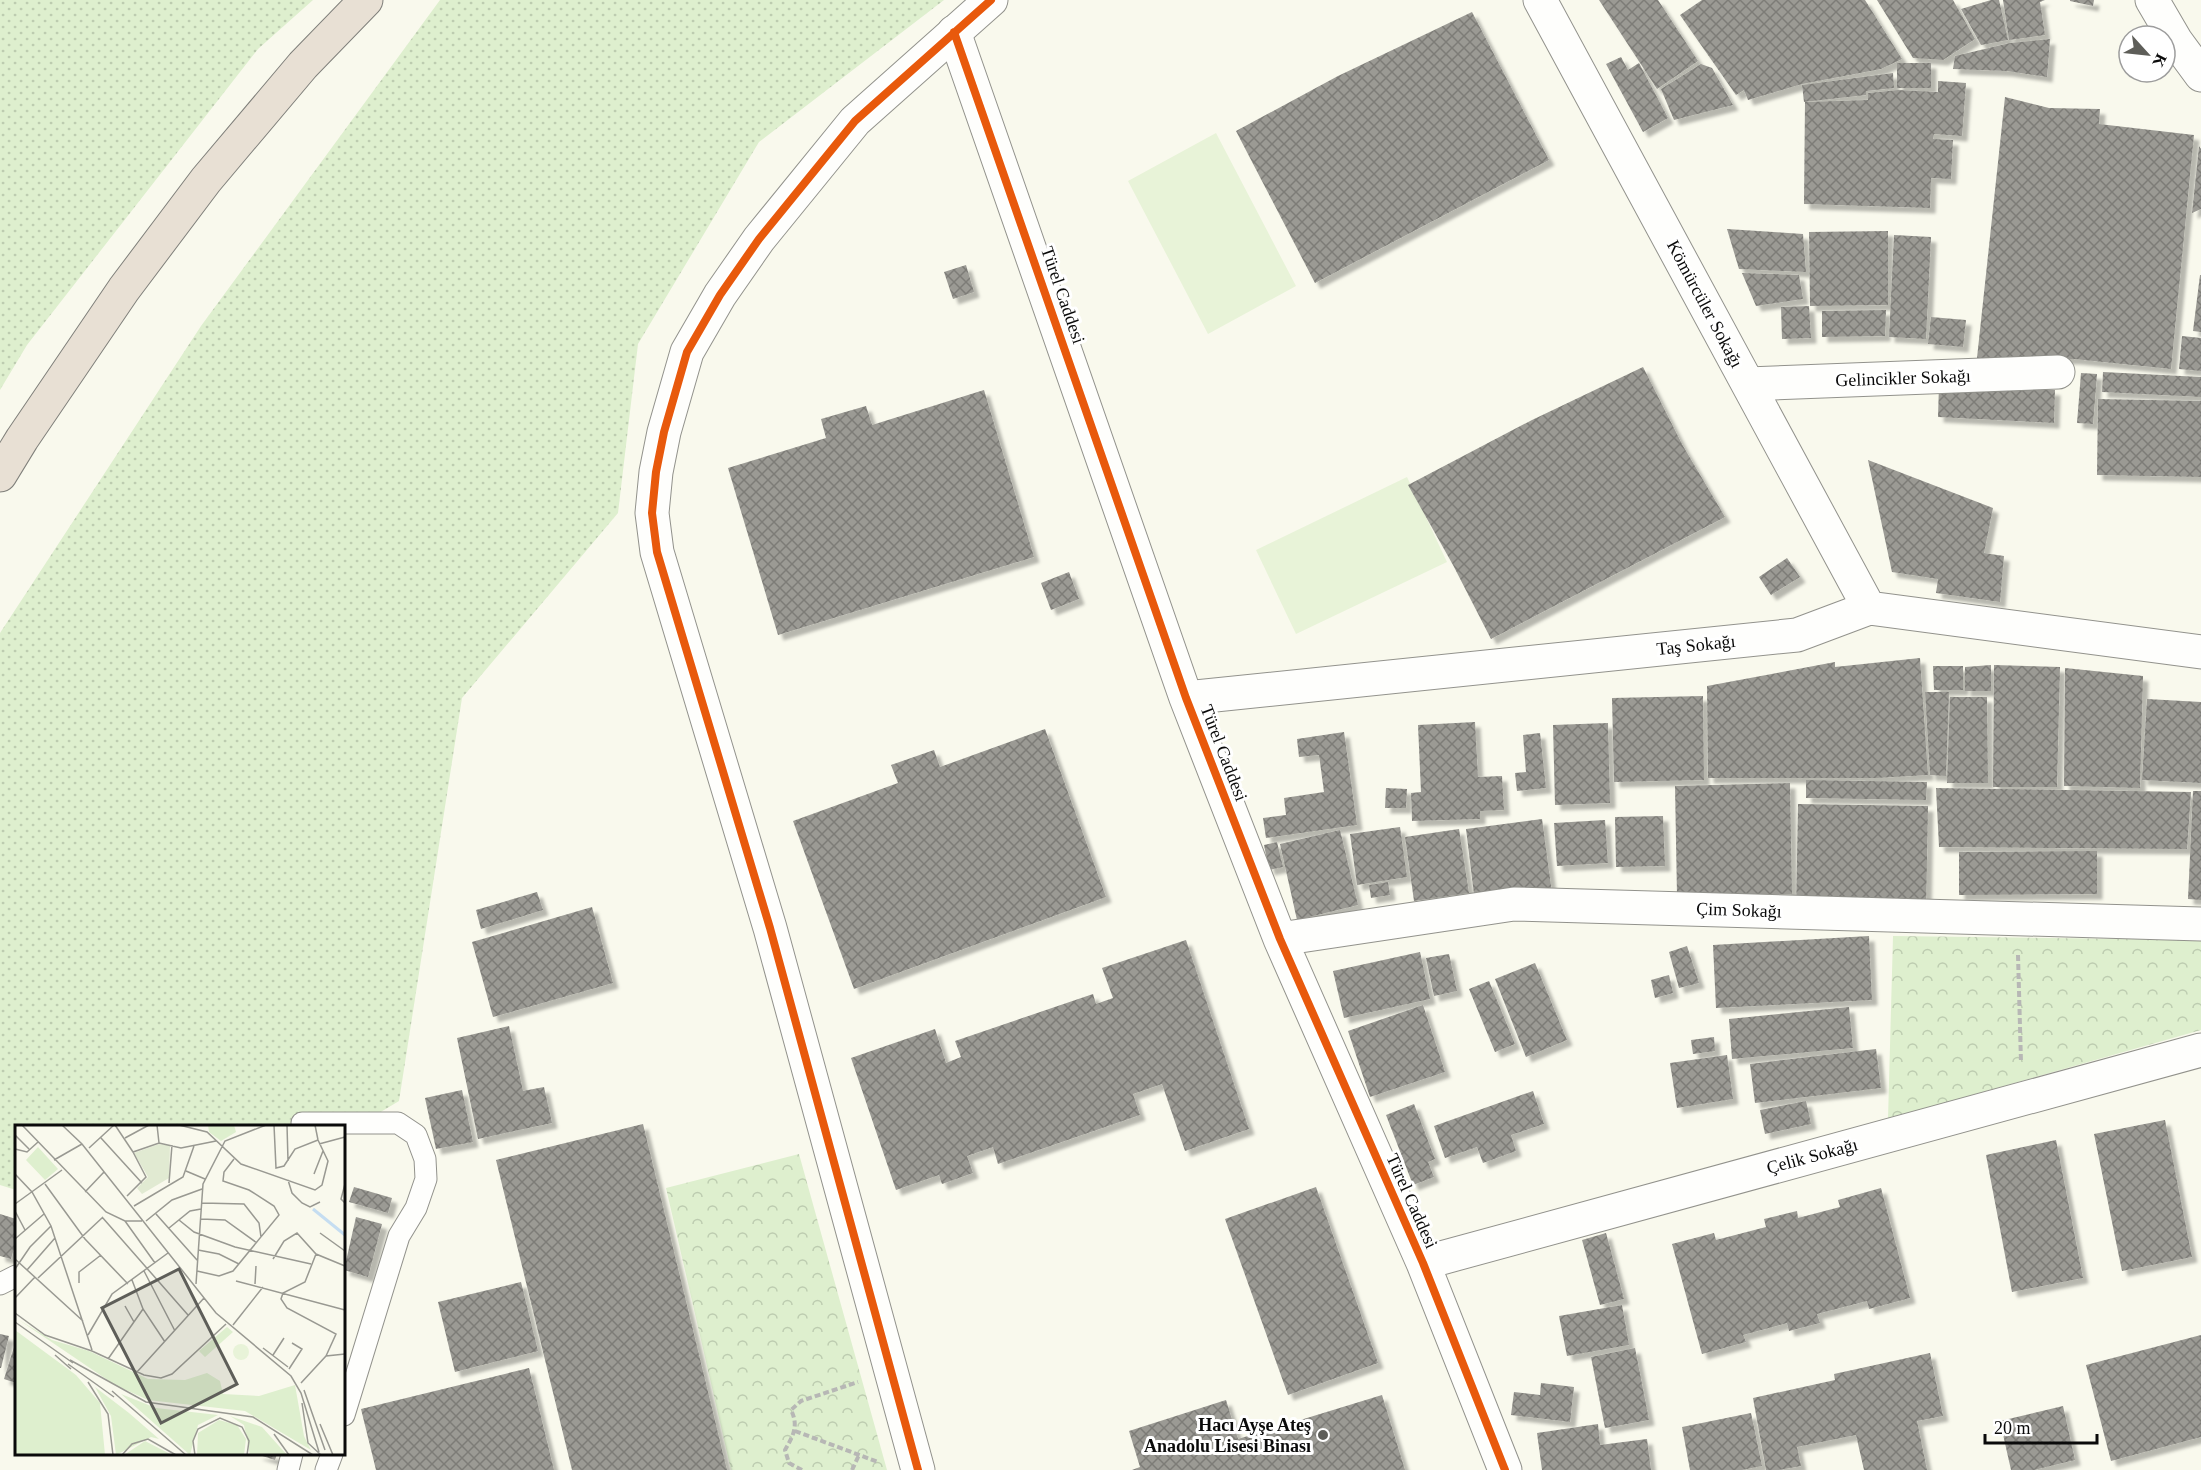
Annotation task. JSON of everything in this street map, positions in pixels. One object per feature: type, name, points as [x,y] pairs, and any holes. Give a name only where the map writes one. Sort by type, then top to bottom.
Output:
[{"type":"highway","points":[[0,475],[124,289],[206,180],[303,65],[366,0]]},
{"type":"street","points":[[918,1470],[770,928],[657,552],[652,513],[656,472],[664,432],[687,352],[720,296],[759,238],[855,121],[992,0]]},
{"type":"street","name":"Kömürcüler Sokağı","points":[[1540,0],[1869,608]]},
{"type":"street","points":[[2152,0],[2176,41],[2201,75]]},
{"type":"street","name":"Türel Caddesi","points":[[954,32],[1186,698],[1280,939],[1423,1263],[1505,1470]]},
{"type":"street","name":"Gelincikler Sokağı","points":[[1748,384],[2058,372]]},
{"type":"street","name":"Taş Sokağı","points":[[1186,698],[1797,635],[1869,608],[2201,652]]},
{"type":"street","name":"Çim Sokağı","points":[[1280,939],[1514,904],[2201,924]]},
{"type":"street","name":"Çelik Sokağı","points":[[1423,1263],[2201,1050]]},
{"type":"lane","points":[[302,1123],[398,1123],[416,1135],[425,1159],[426,1179],[417,1208],[399,1236],[345,1412]]},
{"type":"lane","points":[[0,1284],[15,1276]]},
{"type":"lane","points":[[288,1470],[292,1455]]},
{"type":"lane","points":[[326,1470],[332,1455]]},
{"type":"path","points":[[2017,918],[2023,1098]]},
{"type":"path","points":[[802,1470],[789,1463],[785,1450],[795,1431],[795,1417],[791,1410],[801,1401],[891,1371]]},
{"type":"path","points":[[795,1431],[879,1462]]},
{"type":"path","points":[[852,1470],[859,1455]]},
{"type":"green space","points":[[0,0],[313,0],[258,49],[27,345],[0,390]]},
{"type":"green space","points":[[440,0],[944,0],[759,142],[638,344],[618,513],[462,698],[399,1101],[345,1133],[345,1125],[15,1125],[15,1190],[0,1185],[0,633],[201,326]]},
{"type":"green space","points":[[1216,133],[1296,286],[1208,334],[1128,181]]},
{"type":"green space","points":[[1407,477],[1447,562],[1296,634],[1256,550]]},
{"type":"green space","points":[[1893,936],[2201,940],[2201,1030],[1888,1119]]},
{"type":"green space","points":[[799,1154],[887,1470],[731,1470],[666,1188]]},
{"type":"building","points":[[1599,0],[1658,0],[1698,61],[1657,89]]},
{"type":"building","points":[[1702,0],[1865,0],[1902,59],[1881,69],[1802,84],[1748,100],[1744,90],[1736,95],[1680,15]]},
{"type":"building","points":[[1877,0],[1953,0],[1975,39],[1943,60],[1913,58]]},
{"type":"building","points":[[1991,0],[1999,0],[2008,40],[1981,45],[1961,9]]},
{"type":"building","points":[[2003,0],[2045,0],[2040,2],[2045,35],[2009,40]]},
{"type":"building","points":[[2070,0],[2094,0],[2093,6]]},
{"type":"building","points":[[1472,12],[1549,160],[1315,283],[1236,131],[1338,76]]},
{"type":"building","points":[[2050,39],[2047,77],[2007,71],[1953,69],[1955,56],[2010,43]]},
{"type":"building","points":[[1621,57],[1628,70],[1639,63],[1668,118],[1643,132],[1606,64]]},
{"type":"building","points":[[1897,63],[1931,63],[1931,88],[1897,88]]},
{"type":"building","points":[[1701,64],[1712,68],[1733,105],[1674,120],[1661,89]]},
{"type":"building","points":[[1893,73],[1894,88],[1866,91],[1866,95],[1804,102],[1802,85]]},
{"type":"building","points":[[1938,81],[1966,83],[1962,136],[1934,134],[1933,139],[1953,140],[1951,179],[1931,178],[1930,208],[1804,204],[1805,102],[1868,100],[1868,93],[1898,90],[1938,92]]},
{"type":"building","points":[[2005,97],[2049,108],[2100,109],[2099,124],[2194,135],[2171,369],[2074,359],[1977,358]]},
{"type":"building","points":[[2199,146],[2201,149],[2201,209],[2192,213]]},
{"type":"building","points":[[1727,229],[1803,234],[1806,272],[1739,269]]},
{"type":"building","points":[[1888,231],[1888,305],[1810,306],[1809,232]]},
{"type":"building","points":[[1894,235],[1931,237],[1926,339],[1889,337]]},
{"type":"building","points":[[966,265],[974,292],[953,299],[944,272]]},
{"type":"building","points":[[1742,273],[1799,275],[1803,299],[1756,306]]},
{"type":"building","points":[[2201,275],[2201,332],[2193,331]]},
{"type":"building","points":[[1809,306],[1811,338],[1782,339],[1781,307]]},
{"type":"building","points":[[1886,310],[1885,336],[1822,337],[1822,311]]},
{"type":"building","points":[[1931,317],[1966,320],[1963,347],[1928,344]]},
{"type":"building","points":[[2182,336],[2201,338],[2201,371],[2179,369]]},
{"type":"building","points":[[1643,367],[1683,446],[1725,517],[1491,639],[1408,485],[1532,420]]},
{"type":"building","points":[[2103,372],[2201,377],[2201,397],[2102,392]]},
{"type":"building","points":[[2081,373],[2097,374],[2093,424],[2077,423]]},
{"type":"building","points":[[1939,384],[2055,390],[2054,423],[1938,417]]},
{"type":"building","points":[[984,390],[1034,557],[778,635],[728,468],[826,438],[821,419],[866,406],[872,425]]},
{"type":"building","points":[[2098,399],[2201,401],[2201,477],[2097,475]]},
{"type":"building","points":[[1868,460],[1993,508],[1984,553],[2004,556],[2000,602],[1936,593],[1938,579],[1892,572]]},
{"type":"building","points":[[1787,558],[1800,577],[1771,595],[1759,577]]},
{"type":"building","points":[[1069,572],[1079,599],[1051,610],[1041,583]]},
{"type":"building","points":[[1920,658],[1928,775],[1877,778],[1708,778],[1707,686],[1835,662],[1835,667]]},
{"type":"building","points":[[1991,665],[1991,691],[1965,691],[1965,667]]},
{"type":"building","points":[[1994,665],[2060,667],[2057,787],[1993,787]]},
{"type":"building","points":[[1933,666],[1963,666],[1963,690],[1934,690]]},
{"type":"building","points":[[2065,668],[2143,676],[2140,788],[2064,786]]},
{"type":"building","points":[[1925,692],[1949,692],[1946,776],[1930,775]]},
{"type":"building","points":[[1703,696],[1704,780],[1614,782],[1612,698]]},
{"type":"building","points":[[1950,697],[1987,697],[1988,783],[1947,783]]},
{"type":"building","points":[[2147,699],[2201,702],[2201,783],[2142,780]]},
{"type":"building","points":[[1475,722],[1478,777],[1502,776],[1504,810],[1480,811],[1480,819],[1412,821],[1411,793],[1421,792],[1418,725]]},
{"type":"building","points":[[1608,723],[1610,803],[1555,805],[1553,725]]},
{"type":"building","points":[[1045,729],[1106,897],[854,989],[793,821],[898,783],[891,765],[934,750],[940,767]]},
{"type":"building","points":[[1344,732],[1357,825],[1266,838],[1263,818],[1286,815],[1284,798],[1324,792],[1319,755],[1299,757],[1297,739]]},
{"type":"building","points":[[1540,733],[1546,788],[1517,791],[1515,773],[1526,772],[1523,735]]},
{"type":"building","points":[[1806,780],[1927,782],[1926,800],[1806,798]]},
{"type":"building","points":[[1790,783],[1792,894],[1677,896],[1675,786]]},
{"type":"building","points":[[1386,788],[1407,789],[1406,808],[1385,808]]},
{"type":"building","points":[[1936,788],[2191,792],[2187,849],[1939,847]]},
{"type":"building","points":[[2193,791],[2201,791],[2201,900],[2188,899]]},
{"type":"building","points":[[1798,804],[1928,806],[1926,913],[1796,911]]},
{"type":"building","points":[[1663,816],[1665,866],[1616,867],[1615,817]]},
{"type":"building","points":[[1542,819],[1552,893],[1475,903],[1466,829]]},
{"type":"building","points":[[1605,820],[1608,863],[1557,866],[1554,823]]},
{"type":"building","points":[[1400,827],[1407,877],[1357,885],[1350,834]]},
{"type":"building","points":[[1459,829],[1469,893],[1414,901],[1405,837]]},
{"type":"building","points":[[1340,830],[1358,905],[1297,920],[1280,844]]},
{"type":"building","points":[[1277,842],[1283,867],[1269,870],[1264,845]]},
{"type":"building","points":[[2097,851],[2097,894],[1959,895],[1959,852]]},
{"type":"building","points":[[1388,882],[1390,895],[1371,898],[1369,885]]},
{"type":"building","points":[[537,892],[543,910],[481,929],[476,910]]},
{"type":"building","points":[[592,907],[613,983],[493,1017],[472,942]]},
{"type":"building","points":[[1869,936],[1872,1000],[1716,1008],[1713,945]]},
{"type":"building","points":[[1186,940],[1249,1129],[1185,1151],[1162,1084],[1133,1094],[1140,1115],[998,1164],[993,1147],[967,1156],[973,1173],[942,1184],[939,1175],[896,1190],[851,1058],[935,1029],[946,1063],[961,1057],[955,1041],[1093,994],[1096,1004],[1113,998],[1102,968]]},
{"type":"building","points":[[1687,946],[1699,983],[1679,988],[1669,952]]},
{"type":"building","points":[[1420,952],[1430,999],[1344,1018],[1333,971]]},
{"type":"building","points":[[1449,954],[1457,991],[1434,996],[1426,958]]},
{"type":"building","points":[[1535,963],[1567,1040],[1526,1057],[1495,979]]},
{"type":"building","points":[[1669,975],[1673,993],[1655,998],[1651,980]]},
{"type":"building","points":[[1489,981],[1515,1044],[1495,1052],[1469,989]]},
{"type":"building","points":[[1423,1005],[1445,1072],[1370,1097],[1348,1031]]},
{"type":"building","points":[[1849,1007],[1853,1048],[1732,1059],[1729,1019]]},
{"type":"building","points":[[509,1026],[523,1091],[544,1087],[552,1123],[478,1139],[457,1038]]},
{"type":"building","points":[[1714,1037],[1715,1051],[1693,1054],[1691,1040]]},
{"type":"building","points":[[1876,1049],[1881,1088],[1755,1103],[1750,1064]]},
{"type":"building","points":[[1727,1055],[1733,1099],[1677,1108],[1670,1063]]},
{"type":"building","points":[[462,1090],[473,1142],[436,1149],[425,1098]]},
{"type":"building","points":[[1533,1091],[1544,1124],[1511,1135],[1516,1151],[1483,1163],[1477,1147],[1445,1158],[1434,1126]]},
{"type":"building","points":[[1806,1101],[1811,1124],[1765,1134],[1760,1110]]},
{"type":"building","points":[[1414,1104],[1435,1159],[1428,1162],[1434,1177],[1413,1185],[1386,1115]]},
{"type":"building","points":[[2165,1120],[2192,1257],[2122,1271],[2094,1134]]},
{"type":"building","points":[[643,1124],[727,1470],[572,1470],[496,1160]]},
{"type":"building","points":[[2056,1140],[2083,1278],[2012,1292],[1986,1155]]},
{"type":"building","points":[[354,1187],[392,1198],[388,1213],[349,1202]]},
{"type":"building","points":[[1316,1187],[1378,1363],[1288,1395],[1225,1219]]},
{"type":"building","points":[[1881,1188],[1910,1298],[1869,1309],[1867,1301],[1817,1314],[1820,1323],[1789,1331],[1787,1323],[1743,1335],[1746,1342],[1702,1354],[1672,1244],[1714,1233],[1716,1240],[1766,1227],[1764,1219],[1797,1211],[1798,1218],[1840,1207],[1838,1200]]},
{"type":"building","points":[[0,1214],[15,1219],[15,1245],[11,1259],[0,1256]]},
{"type":"building","points":[[356,1217],[382,1224],[368,1277],[345,1270]]},
{"type":"building","points":[[1606,1233],[1624,1299],[1600,1305],[1582,1240]]},
{"type":"building","points":[[521,1282],[538,1351],[455,1372],[438,1302]]},
{"type":"building","points":[[1622,1305],[1629,1345],[1567,1356],[1559,1316]]},
{"type":"building","points":[[0,1334],[9,1336],[1,1368],[0,1368]]},
{"type":"building","points":[[2201,1335],[2201,1437],[2111,1461],[2086,1365]]},
{"type":"building","points":[[14,1347],[15,1383],[4,1379]]},
{"type":"building","points":[[1635,1348],[1649,1420],[1605,1428],[1591,1357]]},
{"type":"building","points":[[1930,1353],[1943,1416],[1917,1421],[1927,1470],[1864,1470],[1856,1435],[1797,1447],[1801,1466],[1766,1470],[1753,1398],[1835,1380],[1834,1374]]},
{"type":"building","points":[[529,1368],[554,1470],[376,1470],[361,1409]]},
{"type":"building","points":[[1541,1383],[1574,1387],[1570,1422],[1511,1415],[1514,1392],[1540,1395]]},
{"type":"building","name":"Hacı Ayşe Ateş Anadolu Lisesi Binası","points":[[1382,1395],[1405,1470],[1132,1470],[1140,1467],[1129,1431],[1226,1400],[1238,1439]]},
{"type":"building","points":[[2063,1406],[2075,1460],[2034,1470],[2011,1470],[2000,1421]]},
{"type":"building","points":[[1751,1413],[1762,1466],[1742,1470],[1690,1470],[1682,1427]]},
{"type":"building","points":[[1598,1424],[1600,1445],[1647,1439],[1651,1470],[1542,1470],[1537,1433]]},
{"type":"building","points":[[259,1455],[277,1455],[275,1460]]},
{"type":"cycle path","points":[[918,1470],[770,928],[657,552],[652,513],[656,472],[664,432],[687,352],[720,295],[759,239],[855,121],[991,0]]},
{"type":"cycle path","points":[[954,32],[1186,698],[1280,939],[1423,1263],[1505,1470]]},
{"type":"place","name":"Hacı Ayşe Ateş Anadolu Lisesi Binası","points":[[1323,1435]]}]
